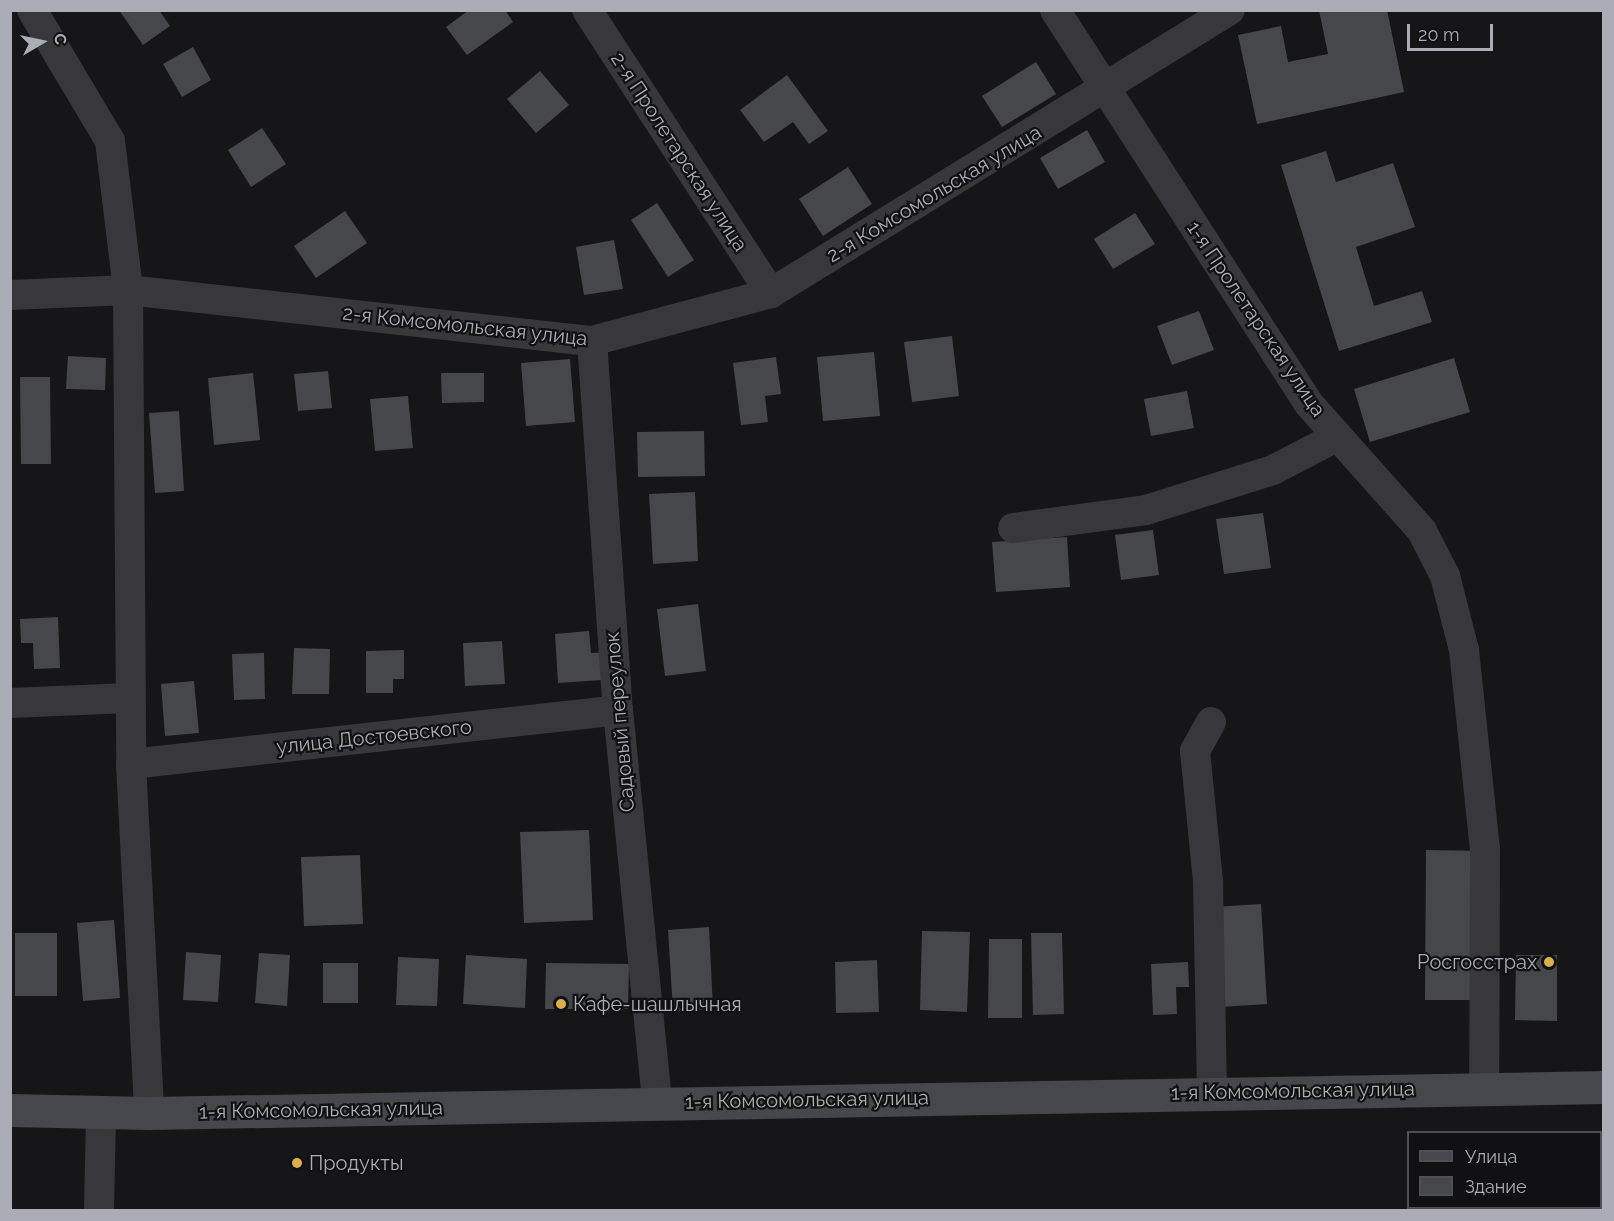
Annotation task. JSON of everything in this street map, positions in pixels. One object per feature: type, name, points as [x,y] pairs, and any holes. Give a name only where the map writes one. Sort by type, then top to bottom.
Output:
[{"type":"main road","name":"1-я Комсомольская улица","points":[[10,1110],[149,1113],[1212,1091],[1604,1087]]},
{"type":"street","points":[[32,10],[110,141],[128,290],[129,698],[149,1113]]},
{"type":"street","name":"2-я Пролетарская улица","points":[[587,10],[771,293]]},
{"type":"street","name":"1-я Пролетарская улица","points":[[1055,10],[1309,404],[1422,531],[1445,576],[1464,650],[1485,851],[1484,1089]]},
{"type":"street","name":"2-я Комсомольская улица","points":[[10,295],[128,290],[592,341],[771,293],[1106,91],[1230,10]]},
{"type":"street","name":"Садовый переулок","points":[[592,341],[618,710],[657,1104]]},
{"type":"street","points":[[1013,528],[1146,510],[1273,470],[1338,436]]},
{"type":"street","points":[[10,703],[129,698]]},
{"type":"street","name":"улица Достоевского","points":[[131,764],[618,710]]},
{"type":"street","points":[[1211,722],[1195,751],[1208,882],[1212,1091]]},
{"type":"street","points":[[99,1210],[101,1112]]},
{"type":"building","points":[[119,10],[159,10],[170,26],[143,45]]},
{"type":"building","points":[[469,10],[505,10],[513,22],[467,55],[446,27]]},
{"type":"building","points":[[1319,10],[1387,10],[1404,92],[1257,124],[1238,35],[1281,26],[1288,62],[1328,54]]},
{"type":"building","points":[[193,47],[211,80],[182,97],[163,64]]},
{"type":"building","points":[[1036,62],[1056,94],[1002,127],[982,96]]},
{"type":"building","points":[[540,71],[569,105],[536,133],[507,99]]},
{"type":"building","points":[[787,75],[828,131],[809,144],[793,122],[764,142],[740,110]]},
{"type":"building","points":[[262,128],[286,164],[251,187],[228,150]]},
{"type":"building","points":[[1087,130],[1105,162],[1058,189],[1040,158]]},
{"type":"building","points":[[1326,151],[1336,182],[1393,163],[1415,227],[1356,247],[1374,306],[1422,291],[1432,322],[1339,351],[1281,165]]},
{"type":"building","points":[[848,167],[872,204],[823,236],[799,199]]},
{"type":"building","points":[[657,203],[694,260],[668,277],[631,220]]},
{"type":"building","points":[[345,211],[367,243],[316,278],[294,246]]},
{"type":"building","points":[[1135,213],[1155,244],[1113,269],[1094,239]]},
{"type":"building","points":[[614,240],[623,289],[584,295],[576,247]]},
{"type":"building","points":[[1199,311],[1214,350],[1172,365],[1157,326]]},
{"type":"building","points":[[952,336],[959,396],[912,402],[904,342]]},
{"type":"building","points":[[874,352],[880,416],[823,421],[817,357]]},
{"type":"building","points":[[68,356],[106,358],[105,390],[66,389]]},
{"type":"building","points":[[776,357],[781,394],[765,396],[768,422],[741,425],[733,363]]},
{"type":"building","points":[[1454,358],[1470,412],[1370,442],[1354,389]]},
{"type":"building","points":[[570,359],[575,422],[526,426],[521,363]]},
{"type":"building","points":[[328,371],[332,408],[298,411],[294,374]]},
{"type":"building","points":[[253,373],[260,440],[214,445],[208,378]]},
{"type":"building","points":[[441,373],[484,373],[484,402],[442,403]]},
{"type":"building","points":[[20,377],[50,377],[51,464],[21,464]]},
{"type":"building","points":[[1187,391],[1194,428],[1151,436],[1144,399]]},
{"type":"building","points":[[408,396],[413,448],[375,451],[370,399]]},
{"type":"building","points":[[179,411],[184,491],[155,493],[149,413]]},
{"type":"building","points":[[704,431],[705,476],[638,477],[637,432]]},
{"type":"building","points":[[695,492],[698,561],[653,564],[649,494]]},
{"type":"building","points":[[1263,513],[1271,568],[1224,574],[1216,519]]},
{"type":"building","points":[[1153,530],[1159,575],[1121,580],[1115,535]]},
{"type":"building","points":[[1067,537],[1070,587],[996,592],[992,542]]},
{"type":"building","points":[[698,604],[706,671],[665,676],[657,609]]},
{"type":"building","points":[[58,617],[60,668],[34,669],[33,643],[21,643],[20,619]]},
{"type":"building","points":[[589,631],[591,653],[614,652],[616,679],[558,683],[555,634]]},
{"type":"building","points":[[502,641],[505,684],[465,686],[463,643]]},
{"type":"building","points":[[294,648],[330,649],[329,694],[292,694]]},
{"type":"building","points":[[404,650],[404,679],[393,679],[393,693],[366,693],[366,651]]},
{"type":"building","points":[[264,653],[265,699],[234,700],[232,654]]},
{"type":"building","points":[[194,681],[199,733],[165,736],[161,684]]},
{"type":"building","points":[[589,830],[593,920],[524,923],[520,832]]},
{"type":"building","points":[[1426,850],[1485,851],[1484,1000],[1425,1000]]},
{"type":"building","points":[[360,855],[363,924],[304,926],[301,857]]},
{"type":"building","points":[[1261,904],[1267,1004],[1220,1007],[1214,907]]},
{"type":"building","points":[[114,920],[120,998],[83,1001],[77,923]]},
{"type":"building","points":[[709,927],[713,1009],[673,1011],[668,930]]},
{"type":"building","points":[[922,931],[970,932],[967,1012],[920,1010]]},
{"type":"building","points":[[15,933],[57,933],[57,996],[15,996]]},
{"type":"building","points":[[1031,933],[1062,933],[1064,1014],[1033,1015]]},
{"type":"building","points":[[989,939],[1022,939],[1022,1018],[988,1018]]},
{"type":"building","points":[[186,952],[221,955],[218,1002],[183,1000]]},
{"type":"building","points":[[259,953],[290,955],[287,1006],[255,1003]]},
{"type":"building","points":[[466,955],[527,959],[525,1008],[463,1004]]},
{"type":"building","points":[[1516,955],[1557,955],[1557,1021],[1515,1020]]},
{"type":"building","points":[[398,957],[439,959],[437,1006],[396,1005]]},
{"type":"building","points":[[877,960],[879,1012],[836,1013],[835,962]]},
{"type":"building","points":[[1188,962],[1189,987],[1176,987],[1177,1014],[1153,1015],[1151,964]]},
{"type":"building","points":[[323,963],[358,963],[358,1003],[323,1003]]},
{"type":"building","points":[[546,963],[629,964],[628,1009],[545,1009]]},
{"type":"place","name":"Росгосстрах","points":[[1549,962]]},
{"type":"place","name":"Кафе-шашлычная","points":[[561,1004]]},
{"type":"place","name":"Продукты","points":[[297,1163]]}]
